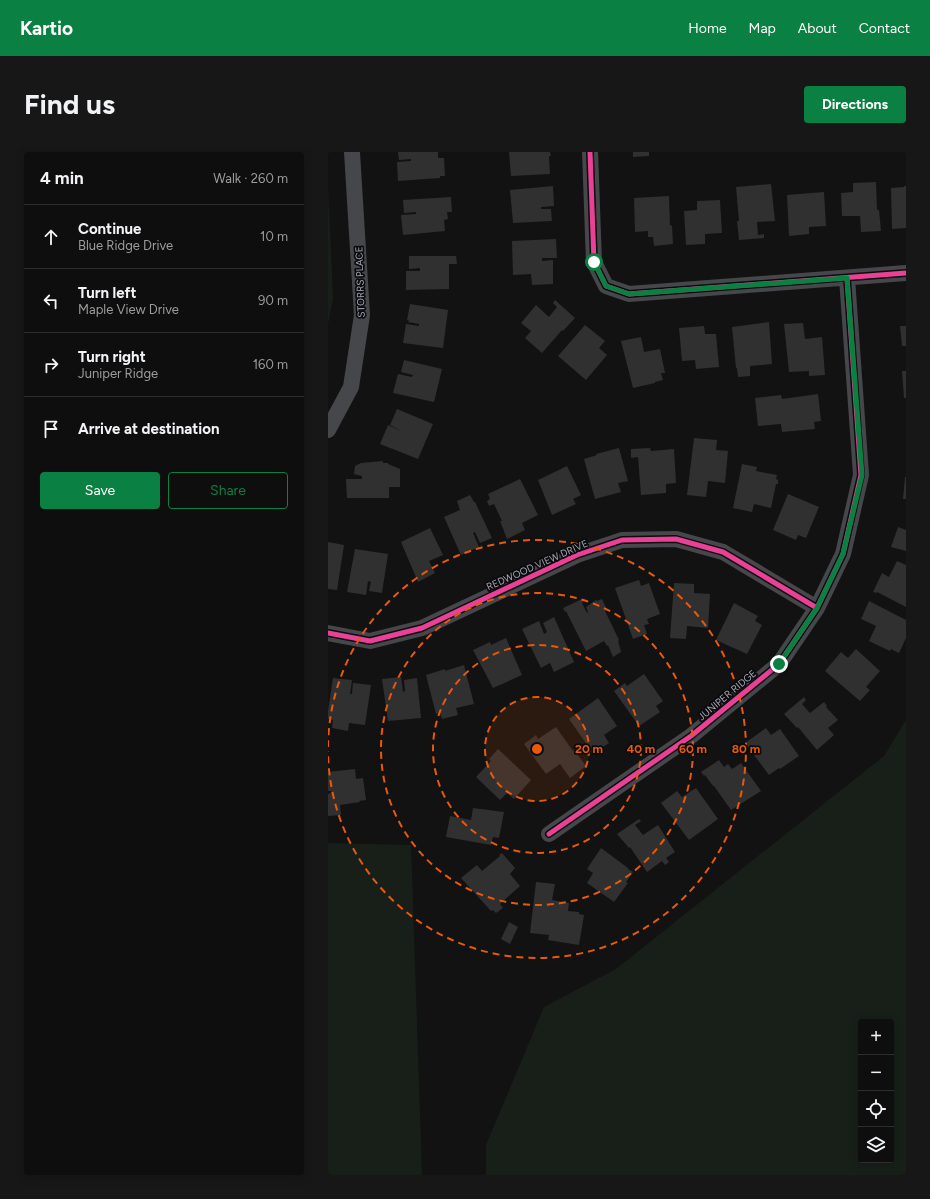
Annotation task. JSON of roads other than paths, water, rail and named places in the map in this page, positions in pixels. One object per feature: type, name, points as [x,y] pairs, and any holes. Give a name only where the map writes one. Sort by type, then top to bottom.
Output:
[{"type":"street","name":"STORRS PLACE","points":[[328,430],[351,387],[362,315],[352,152]]},
{"type":"street","points":[[590,152],[594,262],[606,286],[629,294],[906,274]]},
{"type":"street","name":"JUNIPER RIDGE","points":[[549,834],[691,736],[779,664],[817,608],[843,554],[862,475],[847,278]]},
{"type":"street","name":"REDWOOD VIEW DRIVE","points":[[328,633],[370,641],[422,628],[577,555],[622,540],[676,539],[723,552],[817,608]]}]
